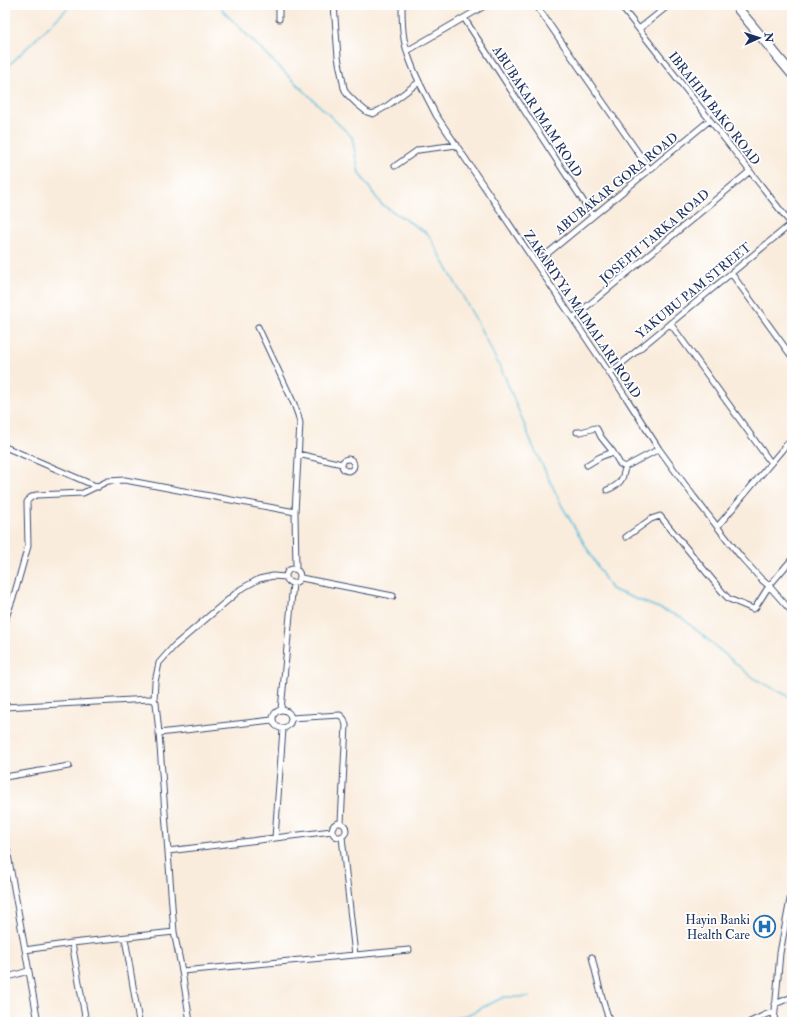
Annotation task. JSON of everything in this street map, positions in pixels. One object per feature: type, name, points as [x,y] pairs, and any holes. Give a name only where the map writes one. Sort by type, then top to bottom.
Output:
[{"type":"highway","points":[[735,5],[792,74]]},
{"type":"highway","points":[[742,5],[792,65]]},
{"type":"street","points":[[279,5],[279,19]]},
{"type":"street","points":[[334,5],[338,57],[344,88],[356,103],[367,112],[373,114],[387,106],[419,82]]},
{"type":"street","name":"ZAKARIYYA MAIMALARI ROAD","points":[[402,5],[404,38],[407,52],[419,82],[436,115],[610,373],[659,449],[694,497],[741,556],[792,612]]},
{"type":"street","points":[[407,52],[486,5]]},
{"type":"street","points":[[536,5],[650,170]]},
{"type":"street","name":"IBRAHIM BAKO ROAD","points":[[620,5],[792,225]]},
{"type":"street","points":[[639,29],[669,5]]},
{"type":"street","name":"ABUBAKAR IMAM ROAD","points":[[464,18],[594,216]]},
{"type":"street","name":"ABUBAKAR GORA ROAD","points":[[536,263],[710,120]]},
{"type":"street","points":[[395,166],[418,150],[457,145]]},
{"type":"street","name":"JOSEPH TARKA ROAD","points":[[573,318],[750,171]]},
{"type":"street","name":"YAKUBU PAM STREET","points":[[610,373],[792,225]]},
{"type":"street","points":[[732,273],[792,357]]},
{"type":"street","points":[[670,323],[771,463]]},
{"type":"street","points":[[258,326],[298,415],[300,423],[295,512],[296,569],[301,574],[299,581],[293,584]]},
{"type":"street","points":[[577,432],[595,428],[597,429],[620,464],[625,467]]},
{"type":"street","points":[[718,526],[792,438]]},
{"type":"street","points":[[5,447],[98,487]]},
{"type":"street","points":[[607,490],[618,485],[622,480],[625,467],[659,449]]},
{"type":"street","points":[[587,465],[600,457],[613,452]]},
{"type":"street","points":[[298,454],[342,464]]},
{"type":"street","points":[[5,620],[15,592],[28,546],[27,505],[30,498],[38,495],[83,493],[108,481],[125,480],[295,512]]},
{"type":"street","points":[[626,537],[651,519],[660,516],[729,599],[753,609],[769,586],[792,559]]},
{"type":"street","points":[[286,577],[290,569],[296,569]]},
{"type":"street","points":[[190,1022],[174,932],[159,733],[156,703],[154,700],[155,682],[159,663],[174,646],[242,589],[259,579],[273,576],[286,577],[287,580],[293,584]]},
{"type":"street","points":[[300,578],[393,596]]},
{"type":"street","points":[[281,710],[293,584]]},
{"type":"street","points":[[5,707],[154,700]]},
{"type":"street","points":[[281,710],[286,710],[291,718],[290,725],[283,729],[276,727],[272,720],[275,713],[281,710]]},
{"type":"street","points":[[291,718],[340,715],[344,719],[346,725],[341,823]]},
{"type":"street","points":[[159,733],[272,720]]},
{"type":"street","points":[[275,838],[283,729]]},
{"type":"street","points":[[5,777],[69,766]]},
{"type":"street","points":[[332,831],[333,826],[336,823],[345,825],[347,829],[346,834],[342,837]]},
{"type":"street","points":[[168,851],[332,831]]},
{"type":"street","points":[[332,831],[334,835],[342,837]]},
{"type":"street","points":[[342,837],[355,955]]},
{"type":"street","points":[[5,838],[38,1022]]},
{"type":"street","points":[[774,1022],[780,953],[792,889]]},
{"type":"street","points":[[25,950],[72,943],[174,932]]},
{"type":"street","points":[[125,938],[139,1022]]},
{"type":"street","points":[[72,943],[86,1022]]},
{"type":"street","points":[[182,971],[409,950]]},
{"type":"street","points":[[592,957],[610,1022]]},
{"type":"street","points":[[5,978],[28,971]]},
{"type":"street","points":[[775,1004],[792,996]]},
{"type":"street","points":[[750,1022],[767,1014],[774,1014]]},
{"type":"waterway","points":[[5,69],[71,5]]},
{"type":"waterway","points":[[224,5],[222,10],[352,137],[359,173],[381,204],[428,234],[476,320],[505,377],[533,446],[562,506],[611,589],[681,617],[753,678],[792,698]]},
{"type":"waterway","points":[[434,1022],[467,1015],[504,997],[529,997]]},
{"type":"waterway","points":[[396,1022],[407,1018],[419,1022]]},
{"type":"place","name":"Hayin Banki Health Care","points":[[765,926]]}]
